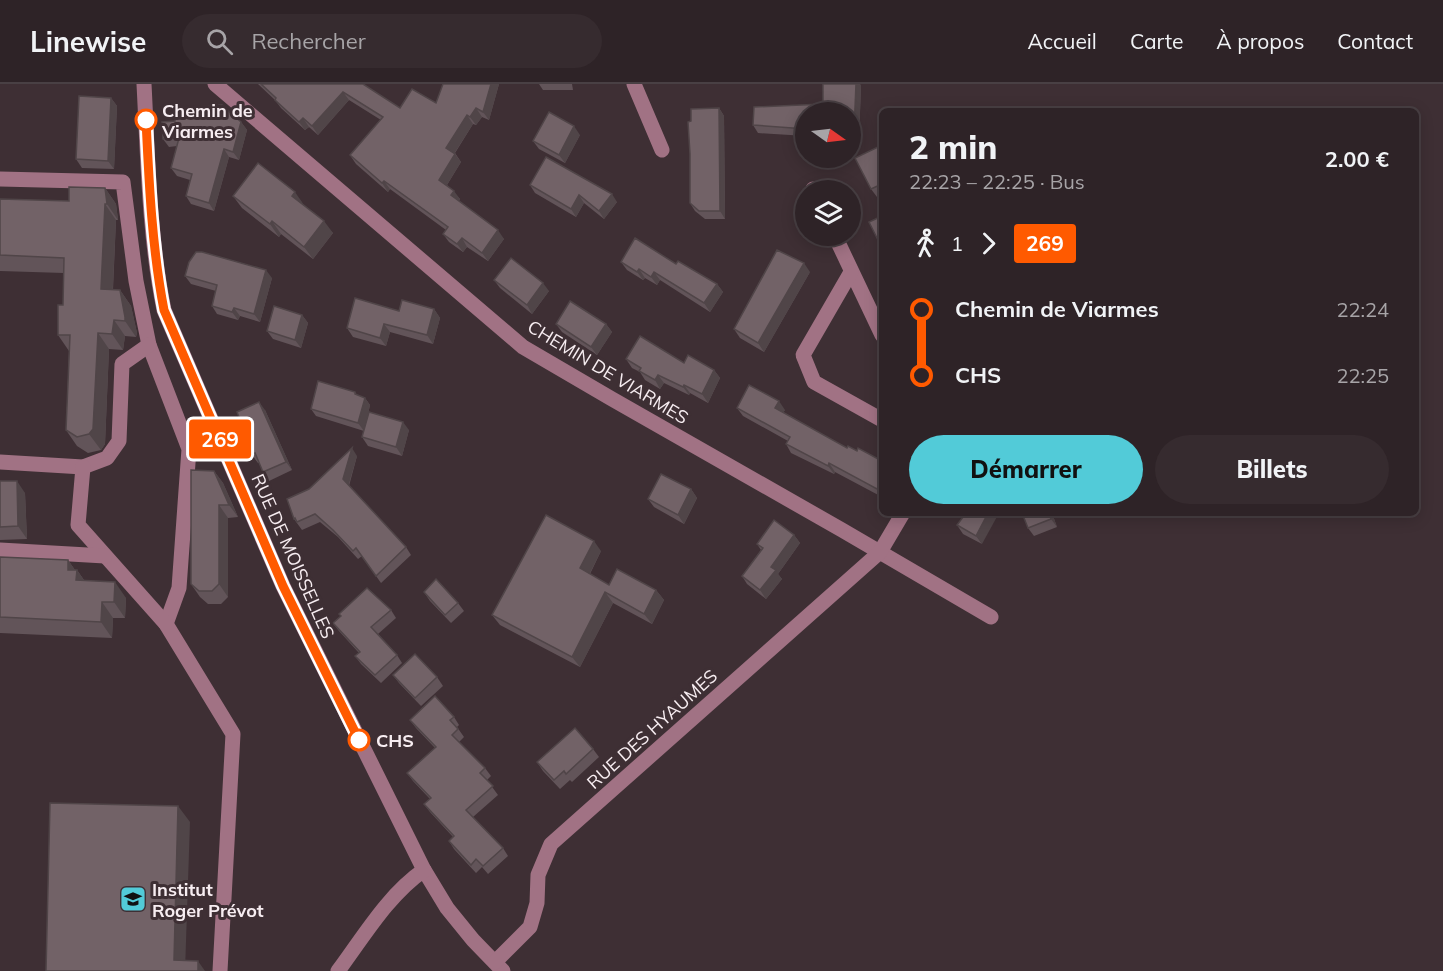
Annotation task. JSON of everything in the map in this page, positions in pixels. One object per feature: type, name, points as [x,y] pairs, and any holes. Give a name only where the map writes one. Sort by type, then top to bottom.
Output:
[{"type":"street","name":"RUE DE MOISSELLES","points":[[144,84],[149,184],[164,310],[283,586],[424,870],[447,908],[473,940],[499,966]]},
{"type":"street","name":"CHEMIN DE VIARMES","points":[[215,84],[523,347],[991,617]]},
{"type":"street","points":[[634,84],[662,150]]},
{"type":"street","points":[[0,179],[123,182],[136,281],[149,345],[189,449],[179,588],[166,624]]},
{"type":"street","points":[[839,246],[879,329]]},
{"type":"street","points":[[851,272],[803,355],[814,382],[879,418]]},
{"type":"street","points":[[0,462],[82,467],[106,458],[119,441],[122,364],[149,345]]},
{"type":"street","points":[[82,467],[78,525],[166,624],[233,734],[220,971]]},
{"type":"street","name":"RUE DES HYAUMES","points":[[499,966],[530,927],[537,903],[538,875],[551,844],[880,552],[901,516]]},
{"type":"street","points":[[0,550],[105,556]]},
{"type":"street","points":[[338,971],[386,906],[411,879],[424,870]]},
{"type":"building","points":[[261,84],[363,84],[400,108],[412,89],[436,103],[443,84],[491,84],[483,112],[476,108],[470,117],[467,115],[446,148],[455,154],[439,180],[454,191],[451,195],[498,230],[482,253],[462,238],[457,244],[443,234],[448,227],[384,181],[382,183],[350,155],[383,117],[343,92],[312,126],[303,118],[299,122]]},
{"type":"building","points":[[823,84],[856,84],[855,102],[823,102]]},
{"type":"building","points":[[79,96],[111,98],[108,161],[76,159]]},
{"type":"building","points":[[222,105],[241,122],[233,152],[224,149],[209,203],[186,196],[192,174],[171,168],[179,138],[163,139],[162,122],[175,121],[175,109]]},
{"type":"building","points":[[795,105],[795,128],[753,125],[754,107]]},
{"type":"building","points":[[719,108],[720,211],[699,211],[690,203],[688,122],[691,121],[691,109]]},
{"type":"building","points":[[549,112],[574,126],[559,155],[533,141]]},
{"type":"building","points":[[879,146],[879,185],[871,189],[860,168],[861,155]]},
{"type":"building","points":[[546,157],[612,194],[599,211],[579,195],[571,209],[530,185]]},
{"type":"building","points":[[258,163],[295,192],[292,196],[324,221],[304,247],[272,221],[270,224],[233,196]]},
{"type":"building","points":[[69,187],[105,188],[107,204],[105,204],[101,289],[120,290],[125,317],[125,321],[114,320],[112,334],[98,333],[93,429],[89,434],[77,437],[66,430],[70,335],[58,335],[58,305],[63,305],[64,258],[0,255],[0,199],[69,201]]},
{"type":"building","points":[[879,217],[879,242],[869,222]]},
{"type":"building","points":[[635,238],[676,264],[678,261],[717,284],[704,303],[654,272],[651,277],[621,262]]},
{"type":"building","points":[[777,250],[804,263],[758,343],[734,329]]},
{"type":"building","points":[[196,252],[266,270],[254,314],[234,308],[232,312],[212,306],[217,285],[185,276],[189,262]]},
{"type":"building","points":[[511,258],[543,283],[527,305],[494,280]]},
{"type":"building","points":[[355,298],[399,311],[402,300],[434,309],[427,335],[384,324],[380,338],[347,328]]},
{"type":"building","points":[[570,301],[606,324],[591,347],[556,324]]},
{"type":"building","points":[[274,306],[302,315],[295,340],[267,331]]},
{"type":"building","points":[[640,336],[684,363],[688,355],[714,370],[702,394],[658,375],[655,380],[639,371],[641,368],[626,359]]},
{"type":"building","points":[[318,381],[355,392],[365,398],[358,423],[311,409]]},
{"type":"building","points":[[749,385],[779,401],[775,408],[847,448],[848,446],[857,451],[858,448],[879,459],[877,489],[829,463],[828,466],[786,444],[790,437],[737,408]]},
{"type":"building","points":[[259,402],[286,462],[263,472],[255,453],[252,455],[242,433],[245,432],[237,412]]},
{"type":"building","points":[[369,412],[403,422],[396,447],[362,437]]},
{"type":"building","points":[[352,448],[343,479],[406,547],[376,576],[356,548],[353,551],[315,514],[297,522],[287,499],[309,489]]},
{"type":"building","points":[[191,470],[214,471],[229,505],[219,505],[219,584],[212,591],[199,591],[191,584]]},
{"type":"building","points":[[661,474],[691,489],[678,515],[648,499]]},
{"type":"building","points":[[0,481],[17,481],[18,526],[0,527]]},
{"type":"building","points":[[546,515],[594,541],[580,568],[609,585],[617,569],[656,590],[644,614],[605,592],[572,657],[492,615]]},
{"type":"building","points":[[986,516],[976,536],[957,525],[963,517]]},
{"type":"building","points":[[1023,516],[1050,516],[1051,519],[1028,528]]},
{"type":"building","points":[[774,520],[794,535],[771,567],[776,570],[760,590],[742,576],[763,548],[757,544]]},
{"type":"building","points":[[0,557],[68,560],[68,570],[77,570],[76,580],[115,582],[114,602],[102,602],[101,622],[0,617]]},
{"type":"building","points":[[436,579],[458,603],[445,615],[424,592]]},
{"type":"building","points":[[367,588],[391,610],[371,627],[397,655],[375,675],[355,656],[360,652],[333,623],[341,616],[339,614]]},
{"type":"building","points":[[415,654],[437,677],[415,698],[393,675]]},
{"type":"building","points":[[435,696],[454,717],[450,720],[458,729],[452,735],[485,768],[480,773],[493,786],[466,810],[503,848],[483,866],[476,859],[471,865],[449,841],[454,836],[424,804],[431,798],[407,773],[436,747],[410,720]]},
{"type":"building","points":[[575,728],[593,749],[566,774],[564,771],[554,780],[537,762]]},
{"type":"building","points":[[50,803],[178,806],[174,960],[198,961],[198,971],[46,971]]},
{"type":"bus line","name":"269","points":[[146,120],[149,184],[164,310],[283,586],[359,740]]},
{"type":"place","name":"Chemin de Viarmes","points":[[146,120]]},
{"type":"place","name":"CHS","points":[[359,740]]},
{"type":"place","name":"Institut Roger Prévot","points":[[133,899]]}]
